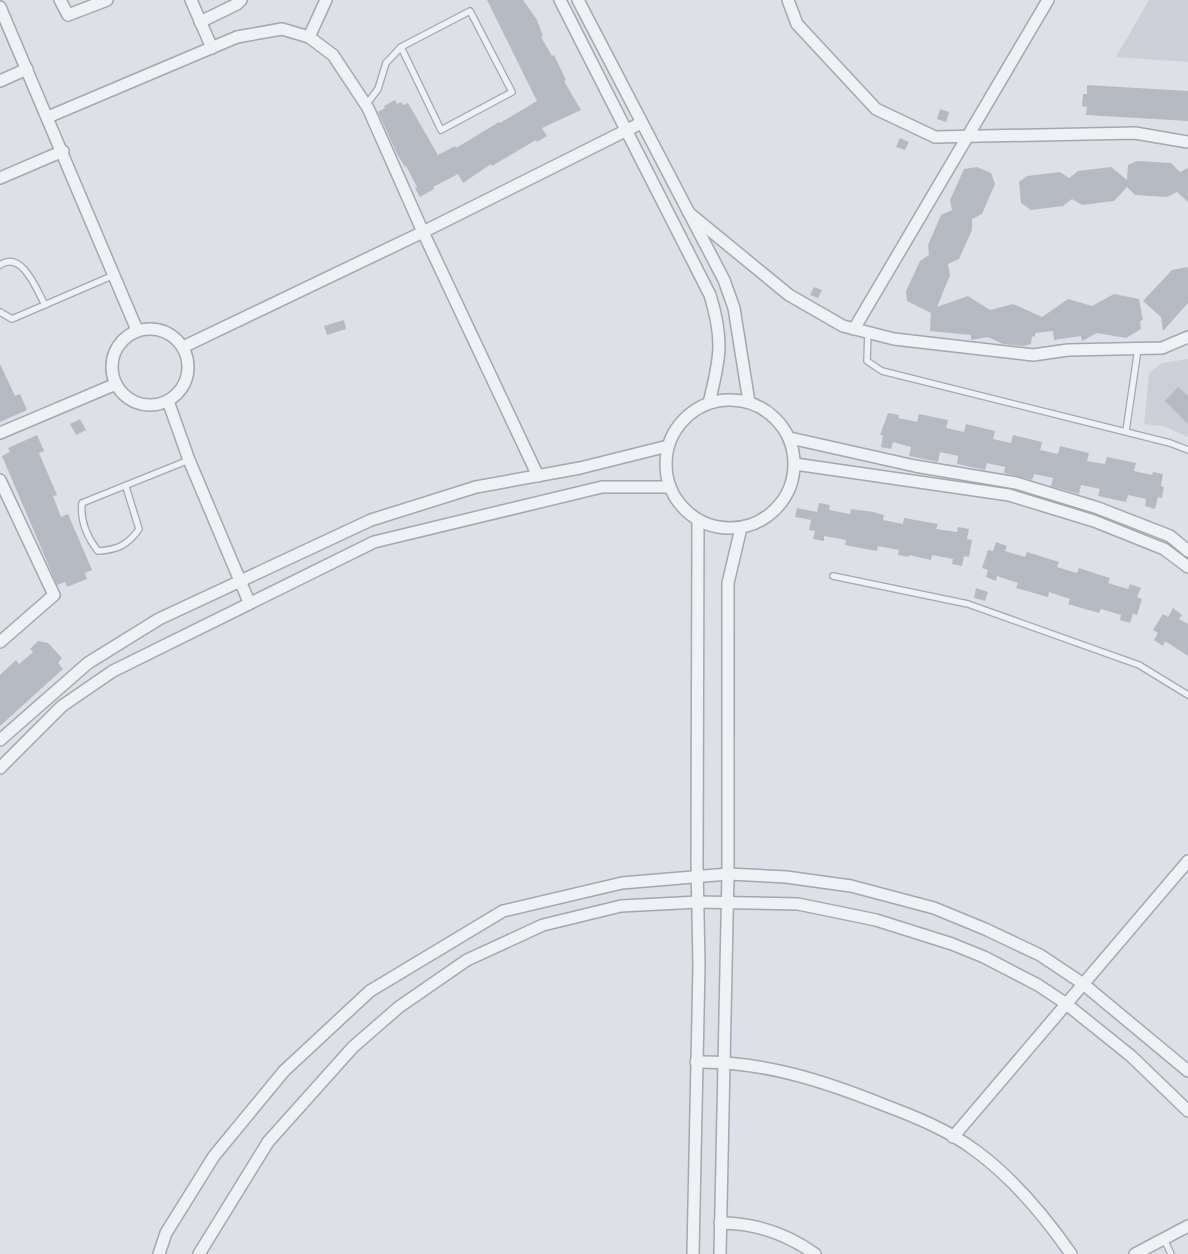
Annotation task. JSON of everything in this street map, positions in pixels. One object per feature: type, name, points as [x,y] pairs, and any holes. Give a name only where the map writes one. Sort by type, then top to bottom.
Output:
[{"type":"street","points":[[60,0],[68,15],[107,0]]},
{"type":"street","points":[[191,0],[212,48]]},
{"type":"street","points":[[200,22],[237,4],[241,0]]},
{"type":"street","points":[[309,38],[326,0]]},
{"type":"street","points":[[560,0],[710,295],[720,336],[720,360],[709,403]]},
{"type":"street","points":[[578,0],[641,123],[714,256],[734,308],[749,402]]},
{"type":"street","points":[[788,0],[797,24],[876,109],[935,137],[1135,133],[1188,142]]},
{"type":"street","points":[[854,328],[1048,0]]},
{"type":"street","points":[[0,7],[63,151],[137,330]]},
{"type":"street","points":[[48,117],[237,37],[282,29],[309,38],[333,55],[366,105],[423,232],[538,476]]},
{"type":"street","points":[[0,81],[27,69]]},
{"type":"street","points":[[183,347],[423,232],[641,123]]},
{"type":"street","points":[[0,178],[63,151]]},
{"type":"street","points":[[689,213],[789,295],[842,326],[894,338],[1033,355],[1068,350],[1162,348],[1187,338]]},
{"type":"street","points":[[152,328],[164,330],[174,336],[183,347],[188,358],[188,371],[185,383],[177,394],[168,401],[154,405],[141,404],[129,399],[116,384],[111,366],[113,354],[119,343],[128,334],[137,330],[152,328]]},
{"type":"street","points":[[0,433],[116,384]]},
{"type":"street","points":[[729,400],[749,402],[766,410],[780,422],[790,438],[795,464],[791,486],[780,506],[763,521],[742,528],[719,528],[698,521],[681,507],[670,487],[666,467],[668,446],[682,422],[691,413],[709,403],[729,400]]},
{"type":"street","points":[[168,401],[189,460],[249,602]]},
{"type":"street","points":[[790,438],[914,466],[1016,483],[1107,511],[1170,536],[1188,551]]},
{"type":"street","points":[[0,740],[88,663],[159,619],[371,520],[476,487],[580,468],[668,446]]},
{"type":"street","points":[[795,464],[1009,495],[1094,521],[1164,549],[1188,567]]},
{"type":"street","points":[[0,480],[54,596],[0,642]]},
{"type":"street","points":[[0,768],[62,706],[113,671],[249,602],[374,542],[602,487],[670,487]]},
{"type":"street","points":[[692,1254],[699,966],[697,876],[698,521]]},
{"type":"street","points":[[720,1254],[728,902],[728,583],[742,528]]},
{"type":"street","points":[[953,1137],[1082,983],[1188,861]]},
{"type":"street","points":[[159,1254],[166,1233],[214,1156],[284,1070],[370,991],[503,911],[622,883],[728,874],[786,877],[851,886],[934,908],[985,928],[1040,955],[1082,983],[1188,1071]]},
{"type":"street","points":[[199,1254],[268,1142],[353,1047],[399,1007],[467,960],[543,925],[621,906],[698,902],[798,904],[876,920],[984,957],[1038,984],[1065,1003],[1131,1056],[1188,1111]]},
{"type":"street","points":[[696,1062],[724,1062],[761,1066],[820,1080],[929,1123],[976,1151],[1028,1197],[1071,1254]]},
{"type":"street","points":[[720,1223],[762,1227],[804,1246],[815,1254]]},
{"type":"street","points":[[1135,1254],[1188,1226]]},
{"type":"lane","points":[[366,105],[378,89],[386,63],[401,48],[470,11],[512,92],[441,130],[401,48]]},
{"type":"lane","points":[[0,265],[5,262],[13,262],[25,270],[45,305]]},
{"type":"lane","points":[[0,312],[12,319],[114,274]]},
{"type":"lane","points":[[868,332],[867,360],[882,371],[1126,431],[1188,450]]},
{"type":"lane","points":[[1126,431],[1138,349]]},
{"type":"lane","points":[[126,487],[139,529],[124,546],[112,551],[98,551],[92,543],[80,516],[82,503],[126,487],[189,460]]},
{"type":"lane","points":[[833,576],[968,604],[1139,665],[1188,695]]},
{"type":"lane","points":[[1164,1239],[1171,1254]]},
{"type":"shaded area","points":[[1149,0],[1188,0],[1188,62],[1116,57]]},
{"type":"shaded area","points":[[1188,359],[1188,437],[1163,426],[1144,424],[1149,373],[1162,363]]},
{"type":"building","points":[[487,0],[523,0],[537,20],[543,36],[541,37],[552,56],[554,55],[566,80],[564,81],[581,110],[542,128],[547,136],[537,142],[536,140],[492,166],[491,164],[463,183],[458,174],[433,187],[434,189],[420,197],[415,188],[417,187],[397,154],[378,112],[385,108],[384,106],[395,100],[397,104],[401,102],[403,105],[408,103],[438,155],[455,146],[456,148],[537,101]]},
{"type":"building","points":[[1087,85],[1188,91],[1188,121],[1086,115],[1087,107],[1082,106],[1083,94],[1087,94]]},
{"type":"building","points":[[940,109],[949,112],[946,122],[937,119]]},
{"type":"building","points":[[900,138],[909,142],[905,150],[896,147]]},
{"type":"building","points":[[1137,161],[1171,163],[1180,172],[1188,168],[1188,202],[1177,192],[1167,197],[1135,195],[1127,187],[1114,201],[1082,205],[1072,199],[1063,206],[1031,210],[1021,203],[1019,182],[1027,176],[1060,172],[1069,178],[1078,171],[1111,167],[1127,180],[1128,165]]},
{"type":"building","points":[[977,167],[991,173],[995,184],[982,214],[972,219],[972,230],[959,259],[948,264],[950,275],[937,307],[968,296],[990,310],[1013,304],[1042,317],[1068,299],[1092,306],[1114,294],[1139,299],[1143,320],[1140,321],[1141,329],[1126,338],[1097,333],[1082,341],[1081,336],[1054,340],[1053,331],[1035,333],[1035,337],[1032,336],[1031,344],[1024,346],[1003,344],[988,337],[971,340],[971,335],[930,331],[931,313],[907,301],[906,291],[920,261],[929,255],[928,245],[941,215],[952,210],[950,200],[964,169]]},
{"type":"building","points":[[1188,267],[1188,303],[1163,331],[1161,317],[1143,301],[1172,270]]},
{"type":"building","points":[[814,287],[822,290],[818,298],[810,295]]},
{"type":"building","points":[[344,320],[346,329],[327,335],[324,326]]},
{"type":"building","points":[[0,364],[15,396],[20,394],[27,410],[0,422]]},
{"type":"building","points":[[1178,387],[1188,396],[1188,424],[1165,401]]},
{"type":"building","points":[[888,413],[899,415],[898,418],[917,422],[919,414],[948,420],[946,428],[964,432],[966,424],[995,431],[993,439],[1011,443],[1013,435],[1042,442],[1040,450],[1058,454],[1060,446],[1089,453],[1087,461],[1105,464],[1107,457],[1136,463],[1134,471],[1152,475],[1153,472],[1163,474],[1161,486],[1164,487],[1162,498],[1158,497],[1155,509],[1145,506],[1146,499],[1128,495],[1126,502],[1098,496],[1100,489],[1081,485],[1079,494],[1051,486],[1053,478],[1034,474],[1032,480],[1004,473],[1005,467],[987,463],[985,470],[957,464],[958,456],[940,452],[938,462],[909,456],[911,447],[893,442],[891,449],[881,447],[883,435],[880,435]]},
{"type":"building","points":[[80,419],[86,430],[76,435],[70,424]]},
{"type":"building","points":[[37,435],[44,451],[39,453],[57,495],[53,496],[61,517],[68,514],[92,570],[85,573],[87,579],[67,587],[65,582],[57,585],[2,456],[10,452],[8,448]]},
{"type":"building","points":[[819,503],[830,505],[829,510],[850,514],[851,509],[873,512],[884,515],[883,520],[903,524],[904,518],[938,524],[936,529],[957,532],[958,527],[969,529],[967,539],[972,540],[969,557],[964,556],[962,566],[952,564],[953,559],[932,555],[931,560],[909,555],[909,557],[898,555],[899,550],[878,546],[877,551],[845,545],[846,540],[824,536],[824,541],[813,539],[815,531],[809,530],[811,520],[795,517],[797,508],[817,512]]},
{"type":"building","points":[[996,542],[1007,546],[1005,551],[1025,557],[1027,552],[1059,562],[1057,567],[1077,573],[1079,568],[1110,578],[1108,583],[1128,589],[1130,584],[1141,588],[1137,597],[1142,599],[1137,615],[1133,614],[1130,623],[1120,620],[1121,615],[1101,609],[1099,613],[1068,604],[1070,599],[1049,592],[1048,597],[1016,588],[1018,583],[997,576],[996,581],[986,577],[988,570],[982,568],[988,550],[993,551]]},
{"type":"building","points":[[976,588],[988,592],[985,601],[974,598]]},
{"type":"building","points":[[1173,608],[1182,615],[1179,619],[1188,624],[1188,656],[1165,641],[1163,646],[1154,640],[1158,633],[1153,630],[1163,614],[1168,617]]},
{"type":"building","points":[[38,641],[48,643],[62,658],[58,663],[63,669],[0,726],[0,675],[16,660],[19,664],[33,652],[30,649]]}]
